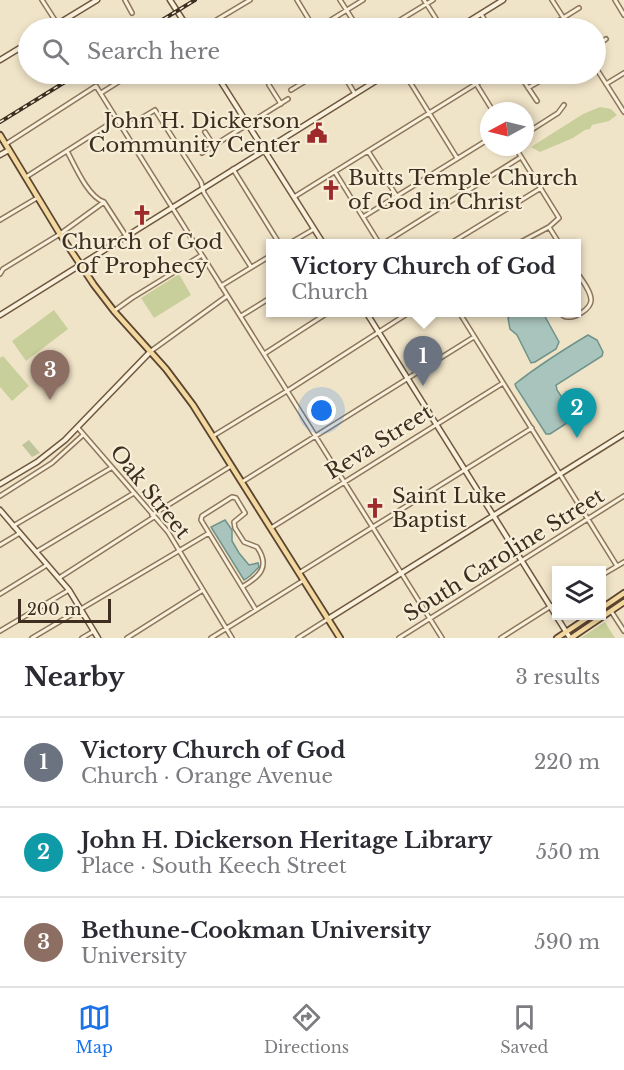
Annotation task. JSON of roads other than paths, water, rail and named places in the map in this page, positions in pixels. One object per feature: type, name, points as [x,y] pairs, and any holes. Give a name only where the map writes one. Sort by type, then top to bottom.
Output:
[{"type":"main road","points":[[0,135],[80,264],[114,310],[180,388],[213,436],[340,638]]},
{"type":"main road","points":[[606,605],[624,593]]},
{"type":"main road","points":[[570,638],[624,602]]},
{"type":"main road","points":[[557,638],[583,620]]},
{"type":"street","points":[[42,0],[53,18]]},
{"type":"street","points":[[71,18],[96,0]]},
{"type":"street","points":[[124,0],[132,13]]},
{"type":"street","points":[[170,0],[182,18]]},
{"type":"street","points":[[220,18],[250,0]]},
{"type":"street","points":[[297,0],[308,18]]},
{"type":"street","points":[[340,0],[351,18]]},
{"type":"street","points":[[333,18],[363,0]]},
{"type":"street","points":[[402,18],[425,2],[433,0]]},
{"type":"street","points":[[474,18],[503,0]]},
{"type":"street","points":[[552,0],[563,18],[579,8]]},
{"type":"street","points":[[615,0],[624,15]]},
{"type":"street","points":[[425,2],[435,18]]},
{"type":"street","points":[[481,14],[484,18]]},
{"type":"street","points":[[0,60],[18,49]]},
{"type":"street","points":[[624,73],[606,84],[624,112]]},
{"type":"street","points":[[100,93],[115,84]]},
{"type":"street","points":[[222,84],[320,239]]},
{"type":"street","points":[[291,90],[301,84]]},
{"type":"street","points":[[349,84],[355,94]]},
{"type":"street","points":[[0,315],[370,84]]},
{"type":"street","points":[[411,84],[457,158]]},
{"type":"street","points":[[294,197],[474,84]]},
{"type":"street","points":[[477,84],[488,102]]},
{"type":"street","points":[[525,84],[537,101]]},
{"type":"street","points":[[528,88],[535,84]]},
{"type":"street","points":[[268,85],[281,104]]},
{"type":"street","points":[[6,144],[96,86],[442,638]]},
{"type":"street","points":[[202,153],[288,99]]},
{"type":"street","points":[[534,128],[558,113],[564,105]]},
{"type":"street","points":[[123,129],[155,110],[251,267]]},
{"type":"street","points":[[26,177],[117,119]]},
{"type":"street","points":[[205,132],[214,146]]},
{"type":"street","points":[[363,217],[480,144]]},
{"type":"street","points":[[0,155],[9,150]]},
{"type":"street","points":[[67,151],[90,192],[99,201],[104,202],[126,236]]},
{"type":"street","points":[[368,151],[397,196]]},
{"type":"street","points":[[388,239],[521,157],[559,218],[549,227],[526,239]]},
{"type":"street","points":[[233,170],[276,239]]},
{"type":"street","points":[[335,172],[379,239]]},
{"type":"street","points":[[458,239],[541,188]]},
{"type":"street","points":[[0,220],[38,197]]},
{"type":"street","points":[[0,274],[3,269],[60,234],[104,202]]},
{"type":"street","points":[[549,227],[556,239]]},
{"type":"street","points":[[297,239],[314,230]]},
{"type":"street","points":[[114,310],[202,255]]},
{"type":"street","points":[[221,286],[266,258]]},
{"type":"street","points":[[581,279],[590,294],[591,301],[590,306],[581,313]]},
{"type":"street","points":[[0,484],[50,453],[78,428],[151,351],[228,296]]},
{"type":"street","points":[[240,316],[266,300]]},
{"type":"street","points":[[264,354],[321,317]]},
{"type":"street","points":[[369,317],[570,638]]},
{"type":"street","points":[[213,436],[403,317]]},
{"type":"street","points":[[462,317],[617,566]]},
{"type":"street","points":[[242,482],[474,337]]},
{"type":"street","name":"Reva Street","points":[[271,528],[503,383]]},
{"type":"street","name":"Oak Street","points":[[78,428],[168,532],[232,638]]},
{"type":"street","points":[[299,573],[532,428]]},
{"type":"street","points":[[298,638],[624,434]]},
{"type":"street","points":[[0,495],[52,463],[84,435]]},
{"type":"street","points":[[59,578],[231,466]]},
{"type":"street","points":[[14,526],[111,468]]},
{"type":"street","points":[[36,552],[134,493]]},
{"type":"street","name":"South Caroline Street","points":[[399,638],[624,496]]},
{"type":"street","points":[[242,587],[262,569],[264,560],[255,546],[244,542],[235,528],[234,522],[245,513],[235,497],[201,518],[209,533],[256,610]]},
{"type":"street","points":[[0,510],[69,590],[98,638]]},
{"type":"street","points":[[0,545],[20,533]]},
{"type":"street","points":[[32,638],[209,533]]},
{"type":"street","points":[[606,573],[624,562]]},
{"type":"street","points":[[0,594],[47,565]]},
{"type":"street","points":[[211,638],[304,580]]},
{"type":"street","points":[[0,631],[69,590]]},
{"type":"street","points":[[127,638],[203,590]]},
{"type":"street","points":[[501,638],[550,607]]},
{"type":"street","points":[[611,610],[624,631]]},
{"type":"street","points":[[82,638],[94,631]]},
{"type":"water","points":[[545,317],[559,342],[556,349],[531,363],[517,335],[510,329],[508,318]]},
{"type":"water","points":[[588,335],[597,340],[603,352],[602,356],[556,385],[573,414],[573,419],[550,434],[546,434],[515,384]]},
{"type":"water","points":[[225,520],[232,530],[232,541],[239,553],[249,565],[258,563],[259,567],[244,580],[211,527]]},
{"type":"railway","points":[[165,18],[195,0]]},
{"type":"railway","points":[[0,122],[62,84]]},
{"type":"place","name":"John H. Dickerson Community Center","points":[[317,133]]},
{"type":"place","name":"Butts Temple Church of God in Christ","points":[[331,190]]},
{"type":"place","name":"Church of God of Prophecy","points":[[142,215]]},
{"type":"place","name":"Victory Church of God","points":[[423,386]]},
{"type":"place","name":"Bethune-Cookman University","points":[[50,400]]},
{"type":"place","name":"John H. Dickerson Heritage Library","points":[[577,438]]},
{"type":"place","name":"Saint Luke Baptist","points":[[375,508]]}]
